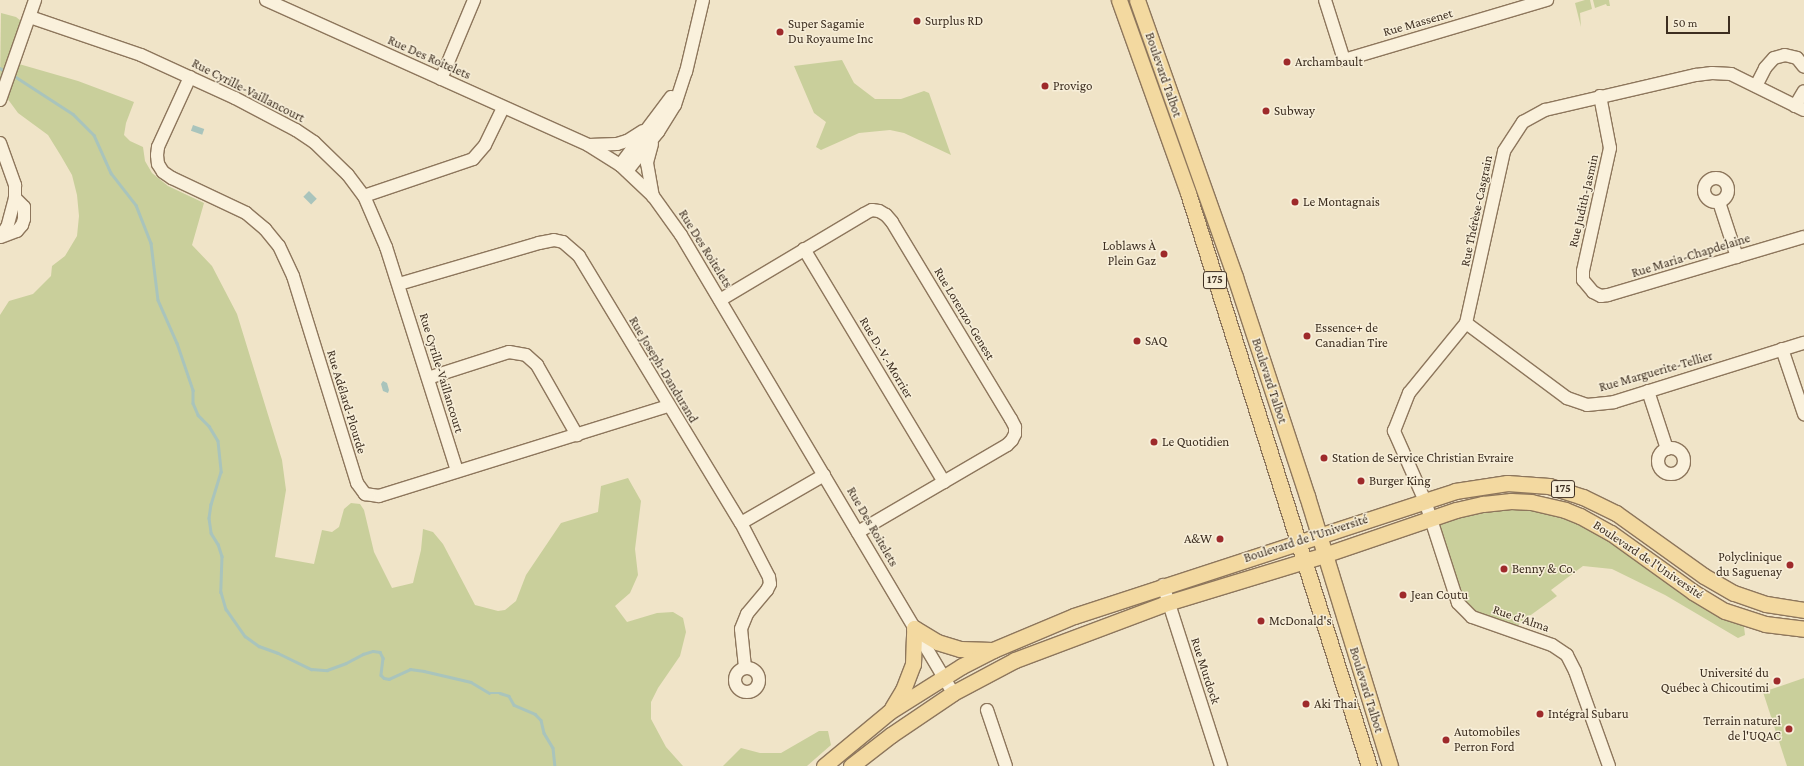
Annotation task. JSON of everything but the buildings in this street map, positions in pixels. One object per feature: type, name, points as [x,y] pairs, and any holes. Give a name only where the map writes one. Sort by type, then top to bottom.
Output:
[{"type":"main road","name":"Boulevard Talbot","points":[[1119,0],[1188,193],[1369,766]]},
{"type":"main road","name":"Boulevard Talbot","points":[[1137,0],[1237,284],[1390,766]]},
{"type":"main road","name":"Boulevard de l'Université","points":[[824,766],[889,712],[943,677],[992,650],[1074,616],[1163,585],[1455,491],[1507,483],[1527,483],[1565,490],[1598,503],[1616,513],[1704,576],[1734,593],[1766,604],[1804,610]]},
{"type":"main road","name":"Boulevard de l'Université","points":[[851,766],[890,735],[953,693],[1016,660],[1168,603],[1324,555],[1430,518],[1483,504],[1511,501],[1531,502],[1565,510],[1580,516],[1611,533],[1693,592],[1725,611],[1765,624],[1804,629]]},
{"type":"main road","points":[[889,712],[903,690],[913,664],[914,628],[937,642],[960,649],[992,650]]},
{"type":"street","points":[[0,100],[35,0]]},
{"type":"street","name":"Rue Des Roitelets","points":[[266,0],[588,145],[624,168],[653,196],[681,235],[953,693]]},
{"type":"street","points":[[440,79],[474,0]]},
{"type":"street","points":[[624,168],[654,129],[675,105],[686,72],[703,0]]},
{"type":"street","name":"Rue Massenet","points":[[1325,0],[1344,60],[1547,0]]},
{"type":"street","name":"Rue Cyrille-Vaillancourt","points":[[30,17],[136,53],[190,77],[279,121],[314,142],[348,175],[364,196],[376,221],[399,284],[457,471]]},
{"type":"street","points":[[1756,86],[1765,68],[1774,58],[1786,55],[1797,58],[1804,67]]},
{"type":"street","name":"Rue Thérèse-Casgrain","points":[[1425,500],[1394,431],[1409,393],[1466,323],[1504,151],[1523,122],[1545,110],[1600,96],[1696,75],[1712,73],[1731,74],[1800,108],[1804,91]]},
{"type":"street","name":"Rue Adélard-Plourde","points":[[190,77],[158,147],[158,164],[163,172],[172,178],[246,213],[265,229],[279,246],[293,276],[360,490],[365,494],[379,496],[668,406]]},
{"type":"street","name":"Rue Judith-Jasmin","points":[[1588,287],[1583,280],[1583,271],[1610,148],[1600,96]]},
{"type":"street","points":[[364,196],[473,159],[485,145],[503,108]]},
{"type":"street","points":[[588,145],[616,144],[654,129]]},
{"type":"street","points":[[653,196],[647,163],[654,129]]},
{"type":"street","points":[[0,143],[15,185],[15,198],[7,227],[0,237]]},
{"type":"street","points":[[1719,202],[1737,257]]},
{"type":"street","name":"Rue Lorenzo-Genest","points":[[720,300],[872,210],[879,211],[886,215],[892,222],[1011,419],[1015,427],[1015,434],[1012,440],[858,532]]},
{"type":"street","name":"Rue Maria-Chapdelaine","points":[[1588,287],[1601,296],[1608,295],[1804,237]]},
{"type":"street","name":"Rue Joseph-Dandurand","points":[[399,284],[539,243],[554,240],[563,242],[579,256],[668,406],[740,523],[766,570],[770,584],[767,590],[747,614],[741,629],[745,668]]},
{"type":"street","name":"Rue D.-V.-Morrier","points":[[804,249],[944,482]]},
{"type":"street","name":"Rue Marguerite-Tellier","points":[[1466,323],[1567,398],[1587,405],[1614,402],[1804,343]]},
{"type":"street","points":[[1782,349],[1804,414]]},
{"type":"street","points":[[428,378],[509,352],[526,354],[537,365],[577,435]]},
{"type":"street","points":[[1648,391],[1667,449]]},
{"type":"street","points":[[740,523],[824,474]]},
{"type":"street","name":"Rue d'Alma","points":[[1425,500],[1458,603],[1472,617],[1552,645],[1567,655],[1575,672],[1609,766]]},
{"type":"street","name":"Rue Murdock","points":[[1163,585],[1221,766]]},
{"type":"street","points":[[986,710],[1006,766]]},
{"type":"green space","points":[[1590,0],[1592,9],[1580,13],[1581,27],[1575,3]]},
{"type":"green space","points":[[1593,0],[1609,0],[1610,6],[1607,6],[1606,4],[1595,8]]},
{"type":"green space","points":[[1,13],[16,17],[21,21],[0,83]]},
{"type":"green space","points":[[842,60],[854,83],[875,99],[901,99],[924,91],[929,93],[951,155],[904,133],[890,130],[859,133],[821,150],[816,147],[826,122],[814,113],[794,66]]},
{"type":"green space","points":[[19,64],[78,81],[134,102],[126,123],[124,135],[130,141],[143,147],[145,161],[152,173],[168,186],[204,203],[192,245],[212,266],[237,314],[282,460],[286,490],[275,557],[314,564],[322,530],[332,532],[339,527],[344,509],[351,503],[360,504],[364,510],[374,552],[392,588],[413,583],[421,550],[423,529],[433,532],[443,544],[475,605],[498,611],[505,610],[516,601],[526,575],[561,523],[598,512],[601,486],[628,478],[641,501],[635,549],[638,575],[630,593],[615,606],[627,622],[657,613],[673,612],[683,618],[686,632],[680,656],[658,688],[651,702],[651,719],[666,747],[683,766],[0,766],[0,315],[9,301],[33,294],[51,276],[52,266],[65,256],[77,236],[79,216],[77,195],[72,175],[61,156],[48,135],[18,113],[7,98]]},
{"type":"green space","points":[[1548,505],[1743,618],[1745,635],[1738,638],[1665,595],[1612,569],[1583,566],[1551,590],[1557,596],[1520,623],[1514,631],[1472,617],[1458,603],[1430,518],[1456,510]]},
{"type":"green space","name":"Terrain naturel de l'UQAC","points":[[1804,678],[1804,766],[1787,766],[1763,692]]},
{"type":"green space","points":[[819,731],[828,731],[831,745],[807,766],[723,766],[741,748],[760,753],[781,753]]},
{"type":"water","points":[[193,125],[204,129],[202,135],[191,131]]},
{"type":"water","points":[[309,191],[317,199],[311,204],[303,197]]},
{"type":"water","points":[[383,381],[387,383],[389,390],[388,393],[383,391],[381,384]]},
{"type":"waterway","points":[[16,77],[73,114],[94,135],[111,173],[136,205],[151,243],[158,300],[177,343],[193,390],[193,403],[198,415],[209,426],[218,441],[221,472],[211,504],[209,518],[211,533],[218,544],[222,556],[221,592],[226,609],[245,636],[259,646],[278,653],[311,669],[327,670],[373,651],[380,652],[383,658],[381,675],[384,678],[389,679],[410,669],[424,671],[471,682],[489,693],[500,693],[509,696],[514,705],[535,714],[541,720],[544,733],[553,748],[555,766]]},
{"type":"place","name":"Surplus RD","points":[[917,21]]},
{"type":"place","name":"Super Sagamie Du Royaume Inc","points":[[780,32]]},
{"type":"place","name":"Archambault","points":[[1287,62]]},
{"type":"place","name":"Provigo","points":[[1045,86]]},
{"type":"place","name":"Subway","points":[[1266,111]]},
{"type":"place","name":"Le Montagnais","points":[[1295,202]]},
{"type":"place","name":"Loblaws À Plein Gaz","points":[[1164,254]]},
{"type":"place","name":"Essence+ de Canadian Tire","points":[[1307,336]]},
{"type":"place","name":"SAQ","points":[[1137,341]]},
{"type":"place","name":"Le Quotidien","points":[[1154,442]]},
{"type":"place","name":"Station de Service Christian Evraire","points":[[1324,458]]},
{"type":"place","name":"Burger King","points":[[1361,481]]},
{"type":"place","name":"A&W","points":[[1220,539]]},
{"type":"place","name":"Polyclinique du Saguenay","points":[[1790,565]]},
{"type":"place","name":"Benny & Co.","points":[[1504,569]]},
{"type":"place","name":"Jean Coutu","points":[[1403,595]]},
{"type":"place","name":"McDonald's","points":[[1261,621]]},
{"type":"place","name":"Université du Québec à Chicoutimi","points":[[1777,681]]},
{"type":"place","name":"Aki Thai","points":[[1306,704]]},
{"type":"place","name":"Intégral Subaru","points":[[1540,714]]},
{"type":"place","name":"Terrain naturel de l'UQAC","points":[[1789,729]]},
{"type":"place","name":"Automobiles Perron Ford","points":[[1446,740]]}]
